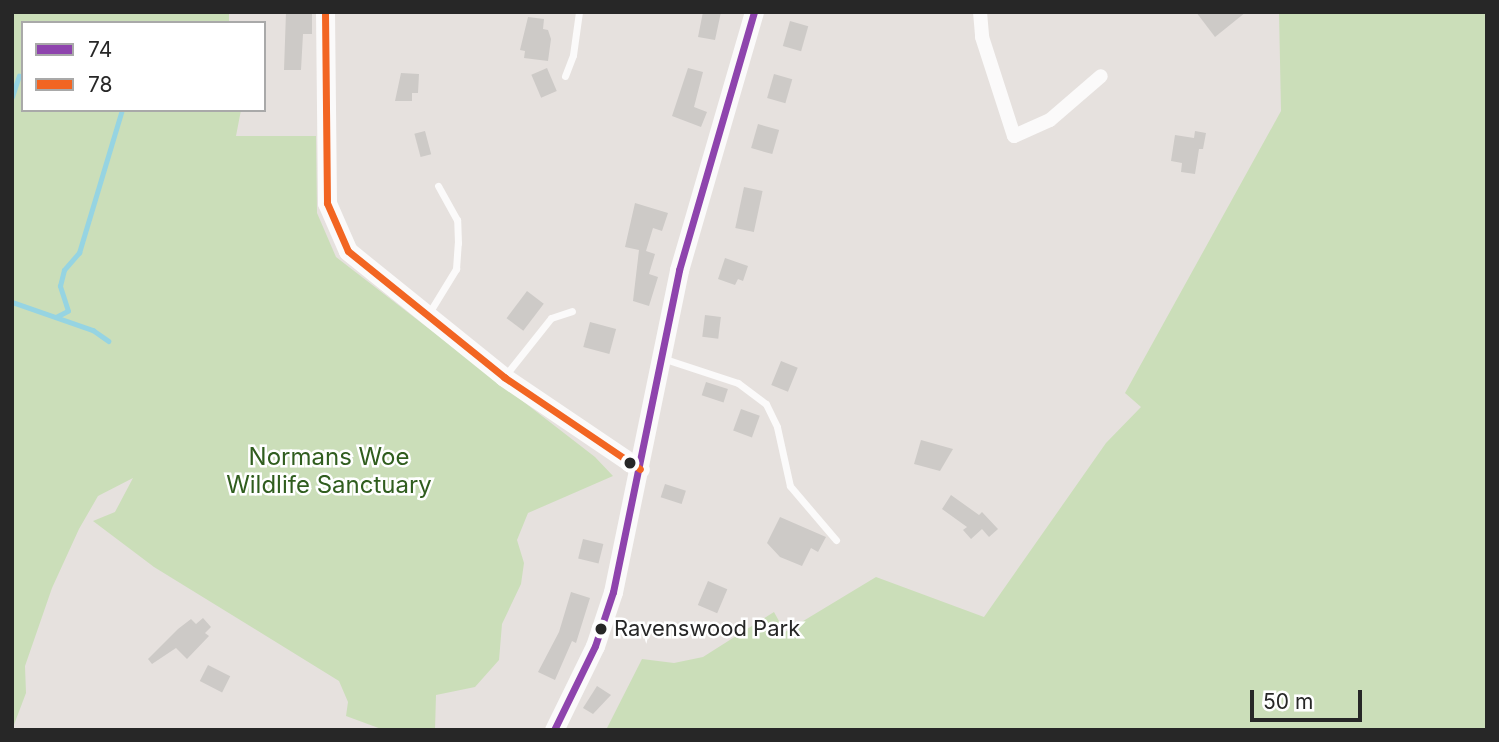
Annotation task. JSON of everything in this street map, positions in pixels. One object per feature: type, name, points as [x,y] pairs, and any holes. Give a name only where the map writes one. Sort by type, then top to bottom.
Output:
[{"type":"main road","points":[[325,12],[326,174],[332,223],[348,251],[504,377],[640,469]]},
{"type":"main road","points":[[554,730],[595,646],[613,592],[679,270],[754,12]]},
{"type":"street","points":[[980,12],[982,37],[1014,135],[1050,120],[1101,76]]},
{"type":"lane","points":[[565,76],[573,55],[579,12]]},
{"type":"lane","points":[[429,314],[456,269],[458,243],[457,220],[438,186]]},
{"type":"lane","points":[[504,377],[551,318],[572,311]]},
{"type":"lane","points":[[661,358],[738,383],[766,404],[777,427],[790,486],[836,540]]},
{"type":"green space","name":"Normans Woe Wildlife Sanctuary","points":[[12,12],[229,12],[229,21],[21,21],[21,112],[241,112],[236,136],[316,136],[317,213],[336,257],[595,457],[613,476],[528,513],[517,540],[524,563],[521,584],[502,624],[499,660],[475,687],[436,695],[435,730],[384,730],[346,716],[348,702],[339,681],[154,567],[93,521],[115,512],[133,478],[98,496],[79,529],[52,588],[25,666],[26,693],[12,730]]},
{"type":"green space","name":"Ravenswood Park","points":[[1279,12],[1487,12],[1487,730],[606,730],[642,659],[674,663],[703,657],[774,612],[785,632],[876,577],[984,617],[1106,443],[1141,407],[1125,393],[1281,111]]},
{"type":"building","points":[[286,12],[312,14],[312,34],[303,34],[301,70],[284,70]]},
{"type":"building","points":[[703,12],[721,12],[715,40],[698,37]]},
{"type":"building","points":[[1196,12],[1246,12],[1215,37]]},
{"type":"building","points":[[528,17],[544,19],[543,29],[548,30],[551,39],[548,61],[524,58],[525,51],[520,50]]},
{"type":"building","points":[[790,21],[808,26],[801,51],[783,46]]},
{"type":"building","points":[[547,68],[557,91],[541,98],[531,75]]},
{"type":"building","points":[[688,68],[703,72],[694,107],[707,112],[701,127],[672,116]]},
{"type":"building","points":[[401,73],[419,74],[418,93],[412,93],[412,101],[395,101]]},
{"type":"building","points":[[774,74],[792,79],[785,103],[767,98]]},
{"type":"building","points":[[758,124],[779,130],[772,154],[751,148]]},
{"type":"building","points":[[425,131],[431,154],[421,157],[414,134]]},
{"type":"building","points":[[1195,131],[1206,133],[1203,149],[1199,149],[1195,174],[1181,172],[1182,163],[1171,161],[1175,135],[1194,138]]},
{"type":"building","points":[[744,187],[763,191],[754,232],[735,228]]},
{"type":"building","points":[[635,203],[668,213],[662,231],[653,228],[646,251],[655,254],[649,274],[658,277],[649,306],[633,301],[639,250],[625,247]]},
{"type":"building","points":[[725,258],[748,266],[743,281],[738,279],[735,285],[718,279]]},
{"type":"building","points":[[527,291],[544,304],[523,331],[507,318]]},
{"type":"building","points":[[705,315],[721,317],[718,339],[702,337]]},
{"type":"building","points":[[590,322],[616,329],[609,354],[583,347]]},
{"type":"building","points":[[781,361],[798,368],[788,392],[771,385]]},
{"type":"building","points":[[706,382],[728,389],[724,402],[702,395]]},
{"type":"building","points":[[741,409],[760,416],[752,437],[733,431]]},
{"type":"building","points":[[921,440],[953,449],[940,471],[914,464]]},
{"type":"building","points":[[665,484],[686,491],[682,504],[661,497]]},
{"type":"building","points":[[951,495],[979,515],[982,512],[998,529],[989,537],[982,529],[971,539],[963,530],[967,527],[942,509]]},
{"type":"building","points":[[780,517],[826,537],[818,552],[811,548],[802,566],[780,557],[767,543]]},
{"type":"building","points":[[583,539],[603,544],[599,563],[578,558]]},
{"type":"building","points":[[708,581],[727,589],[717,613],[698,605]]},
{"type":"building","points":[[571,592],[590,598],[576,643],[572,641],[555,680],[538,672],[559,632]]},
{"type":"building","points":[[203,618],[211,627],[205,633],[209,636],[187,659],[176,648],[152,664],[148,659],[178,629],[191,619],[196,624]]},
{"type":"building","points":[[208,665],[230,676],[222,692],[200,681]]},
{"type":"building","points":[[597,686],[611,695],[593,714],[583,708]]},
{"type":"waterway","points":[[12,97],[19,76]]},
{"type":"waterway","points":[[56,317],[68,311],[60,286],[64,270],[79,253],[121,112]]},
{"type":"waterway","points":[[12,302],[93,330],[109,341]]},
{"type":"transit line","name":"78","points":[[325,12],[327,203],[348,251],[504,377],[640,469]]},
{"type":"transit line","name":"74","points":[[554,730],[595,646],[613,592],[679,270],[754,12]]},
{"type":"place","name":"Ravenswood Park","points":[[601,629]]}]
